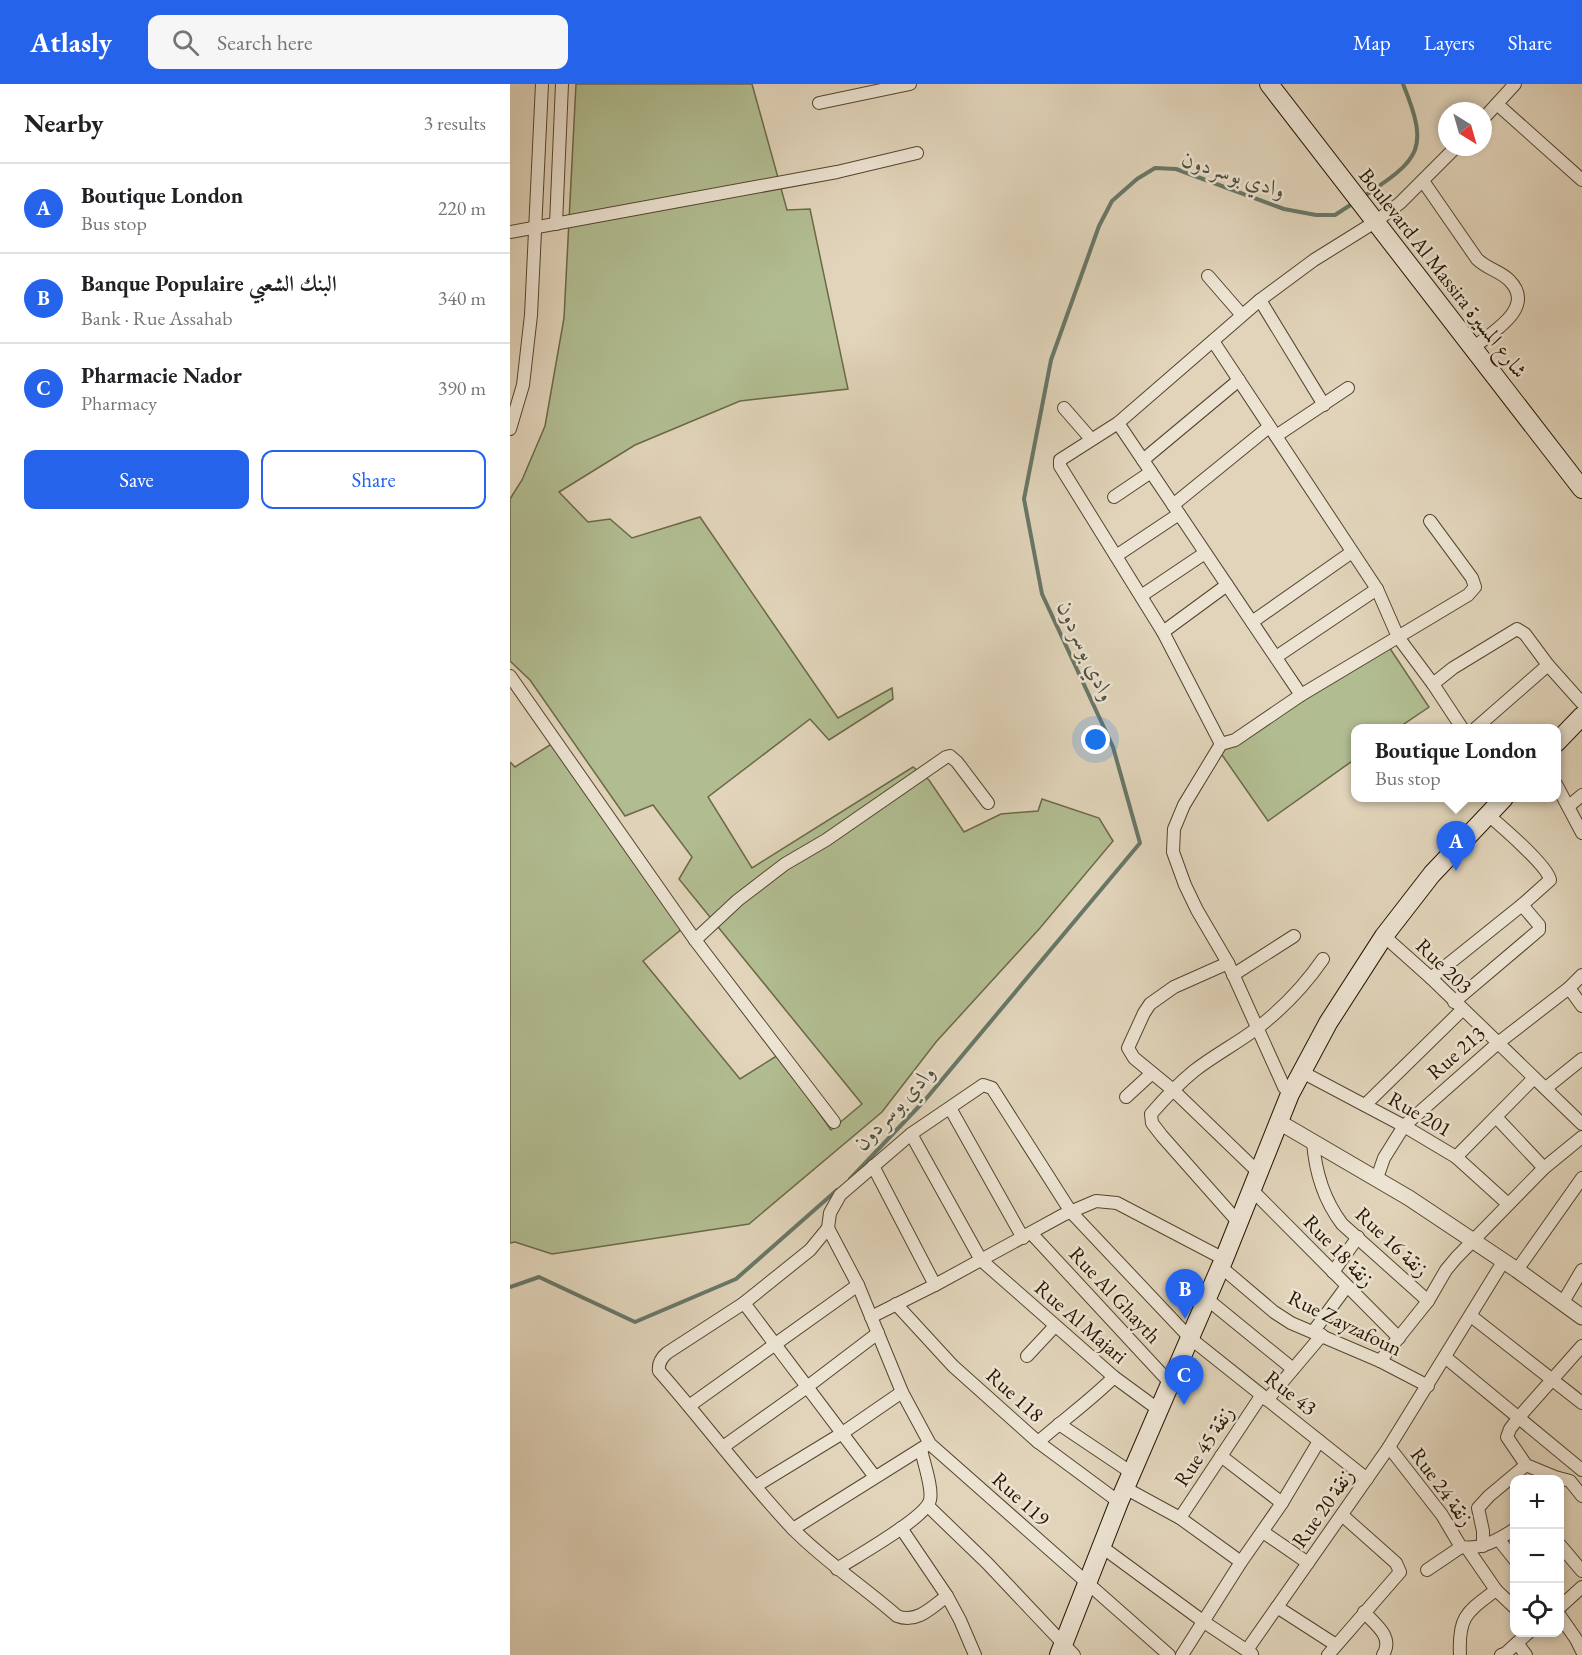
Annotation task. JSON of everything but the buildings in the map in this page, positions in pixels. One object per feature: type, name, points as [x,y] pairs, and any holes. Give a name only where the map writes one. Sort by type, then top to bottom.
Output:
[{"type":"main road","name":"Boulevard Al Massira شارع المسيرة","points":[[1269,84],[1582,489]]},
{"type":"main road","points":[[1561,739],[1582,716]]},
{"type":"main road","points":[[1066,1651],[1088,1584],[1125,1488],[1223,1263],[1290,1094],[1328,1023],[1384,936],[1432,874],[1500,802]]},
{"type":"street","points":[[510,429],[522,385],[531,315],[542,84]]},
{"type":"street","points":[[556,224],[562,84]]},
{"type":"street","points":[[819,103],[910,84]]},
{"type":"street","points":[[1492,109],[1515,84]]},
{"type":"street","points":[[1497,104],[1581,177]]},
{"type":"street","points":[[510,232],[837,172],[917,153]]},
{"type":"street","points":[[1221,744],[1163,632],[1060,466],[1061,459],[1118,423],[1241,314],[1372,219],[1400,203],[1447,156]]},
{"type":"street","points":[[1423,181],[1477,260],[1509,280],[1519,295],[1519,303],[1515,312],[1473,348]]},
{"type":"street","points":[[1208,276],[1241,314]]},
{"type":"street","points":[[1260,300],[1323,405]]},
{"type":"street","points":[[1213,341],[1377,590],[1398,637],[1459,724]]},
{"type":"street","points":[[1143,460],[1239,380]]},
{"type":"street","points":[[1116,556],[1272,431],[1323,405],[1348,388]]},
{"type":"street","points":[[1064,408],[1091,439]]},
{"type":"street","points":[[1118,423],[1301,695]]},
{"type":"street","points":[[1114,497],[1151,472]]},
{"type":"street","points":[[1290,1094],[1284,1087],[1228,963],[1185,885],[1173,852],[1174,829],[1184,805],[1221,744],[1235,740],[1301,695],[1468,594],[1476,585],[1430,521]]},
{"type":"street","points":[[1252,622],[1352,552]]},
{"type":"street","points":[[1141,596],[1205,553]]},
{"type":"street","points":[[1163,632],[1227,585]]},
{"type":"street","points":[[1276,657],[1377,590]]},
{"type":"street","points":[[1433,684],[1453,668],[1517,629],[1525,634],[1548,665],[1582,703]]},
{"type":"street","points":[[1482,724],[1548,665]]},
{"type":"street","points":[[510,676],[695,940],[834,1122]]},
{"type":"street","points":[[695,940],[738,900],[785,864],[826,840],[946,757],[950,756],[957,762],[988,803]]},
{"type":"street","points":[[1561,791],[1582,833]]},
{"type":"street","points":[[1569,806],[1582,795]]},
{"type":"street","points":[[1431,978],[1522,905],[1550,879],[1549,875],[1487,814]]},
{"type":"street","points":[[1365,1105],[1458,1006],[1535,935],[1540,926],[1522,905]]},
{"type":"street","points":[[1233,975],[1294,936]]},
{"type":"street","name":"Rue 203","points":[[1384,936],[1431,978],[1582,1124]]},
{"type":"street","points":[[1239,1223],[1161,1136],[1152,1123],[1151,1114],[1195,1071],[1257,1028],[1291,998],[1323,959]]},
{"type":"street","name":"Rue 18 زنقة","points":[[1228,963],[1174,987],[1147,1007],[1128,1048],[1129,1053],[1151,1074],[1173,1090],[1256,1181],[1333,1272],[1399,1338]]},
{"type":"street","name":"Rue 213","points":[[1377,1178],[1384,1158],[1404,1126],[1498,1042],[1569,988],[1582,975]]},
{"type":"street","points":[[1569,988],[1582,1006]]},
{"type":"street","points":[[1546,1088],[1582,1059]]},
{"type":"street","name":"Rue 201","points":[[1302,1072],[1404,1126],[1456,1157],[1508,1204]]},
{"type":"street","points":[[1126,1097],[1151,1074]]},
{"type":"street","points":[[1456,1157],[1534,1078]]},
{"type":"street","name":"Rue 43","points":[[950,1108],[983,1085],[992,1088],[1071,1212],[1190,1338],[1367,1479]]},
{"type":"street","points":[[947,1596],[924,1613],[912,1619],[905,1619],[897,1616],[837,1569],[793,1528],[756,1486],[658,1371],[658,1365],[662,1358],[744,1303],[810,1250],[828,1228],[830,1213],[840,1195],[911,1134],[950,1108]]},
{"type":"street","name":"Rue Al Ghayth","points":[[950,1108],[1027,1236],[1171,1384]]},
{"type":"street","points":[[1496,1117],[1544,1168]]},
{"type":"street","points":[[1279,1122],[1377,1178],[1518,1270],[1582,1317]]},
{"type":"street","name":"Rue Al Majari","points":[[911,1134],[981,1260],[1114,1377],[1159,1410]]},
{"type":"street","points":[[1380,1361],[1428,1301],[1446,1270],[1544,1168],[1582,1137]]},
{"type":"street","name":"Rue 16 زنقة","points":[[1313,1141],[1314,1159],[1321,1184],[1329,1205],[1342,1224],[1428,1301]]},
{"type":"street","points":[[873,1166],[934,1285]]},
{"type":"street","points":[[1518,1270],[1582,1178]]},
{"type":"street","name":"Rue Zayzafoun","points":[[1071,1212],[1096,1201],[1117,1203],[1223,1263],[1274,1312],[1291,1323],[1380,1361],[1428,1386]]},
{"type":"street","points":[[871,1317],[1071,1212]]},
{"type":"street","points":[[828,1228],[858,1285],[925,1446],[931,1495],[928,1506],[901,1528],[837,1569]]},
{"type":"street","points":[[1333,1272],[1358,1237]]},
{"type":"street","name":"Rue 20 زنقة","points":[[1250,1653],[1277,1607],[1389,1447],[1503,1262]]},
{"type":"street","points":[[1563,1302],[1582,1270]]},
{"type":"street","points":[[689,1406],[858,1285]]},
{"type":"street","name":"Rue 45 زنقة","points":[[1180,1518],[1221,1456],[1264,1398],[1293,1369],[1347,1286]]},
{"type":"street","points":[[1207,1299],[1293,1369]]},
{"type":"street","points":[[744,1303],[875,1477]]},
{"type":"street","name":"Rue 118","points":[[896,1304],[953,1366],[1038,1442],[1125,1488]]},
{"type":"street","points":[[1471,1316],[1582,1403]]},
{"type":"street","points":[[1027,1356],[1055,1326]]},
{"type":"street","points":[[723,1447],[878,1333]]},
{"type":"street","points":[[1582,1346],[1551,1379],[1507,1434],[1526,1465],[1570,1481],[1582,1496]]},
{"type":"street","points":[[1445,1357],[1582,1471],[1564,1487]]},
{"type":"street","points":[[1038,1442],[1088,1402],[1114,1377]]},
{"type":"street","points":[[756,1486],[841,1434],[902,1392]]},
{"type":"street","points":[[1059,1424],[1125,1488],[1180,1518],[1241,1562]]},
{"type":"street","points":[[1182,1655],[1241,1562],[1282,1503],[1319,1441]]},
{"type":"street","points":[[793,1528],[925,1446]]},
{"type":"street","name":"Rue 119","points":[[925,1446],[1169,1655]]},
{"type":"street","name":"Rue 24 زنقة","points":[[1389,1447],[1442,1515],[1464,1548],[1483,1546],[1499,1540],[1510,1532]]},
{"type":"street","points":[[1221,1456],[1282,1503]]},
{"type":"street","points":[[1483,1546],[1483,1531],[1478,1508],[1526,1465]]},
{"type":"street","points":[[928,1506],[987,1563],[1066,1651]]},
{"type":"street","points":[[1277,1607],[1332,1650],[1400,1572],[1393,1560],[1342,1515]]},
{"type":"street","points":[[901,1528],[947,1596],[975,1655]]},
{"type":"street","points":[[1263,1532],[1308,1563]]},
{"type":"street","points":[[1499,1540],[1510,1554]]},
{"type":"street","points":[[1102,1547],[1250,1653]]},
{"type":"street","points":[[1427,1570],[1464,1548],[1496,1590],[1510,1603]]},
{"type":"street","points":[[1564,1550],[1582,1571]]},
{"type":"street","points":[[1564,1603],[1582,1587]]},
{"type":"street","points":[[1460,1655],[1459,1640],[1464,1618],[1477,1604],[1496,1590]]},
{"type":"street","points":[[1364,1612],[1386,1638],[1388,1645],[1383,1655]]},
{"type":"street","points":[[1564,1622],[1582,1651]]},
{"type":"street","points":[[1501,1655],[1524,1637]]},
{"type":"street","points":[[1517,1643],[1526,1655]]},
{"type":"green space","points":[[576,84],[752,84],[787,210],[810,209],[848,389],[740,401],[635,445],[559,492],[588,522],[610,519],[632,538],[700,517],[838,718],[892,688],[893,699],[829,740],[810,719],[708,797],[752,868],[913,767],[929,780],[964,832],[1001,814],[1038,811],[1042,799],[1099,818],[1113,841],[1040,928],[936,1042],[882,1112],[749,1224],[552,1254],[515,1242],[510,1243],[510,762],[515,767],[553,743],[683,928],[643,961],[740,1079],[778,1055],[831,1130],[862,1104],[679,879],[692,857],[653,805],[625,816],[530,680],[510,661],[510,499],[522,480],[545,426],[564,318]]},
{"type":"green space","points":[[1389,647],[1429,707],[1404,724],[1351,724],[1351,762],[1268,821],[1220,752]]},
{"type":"waterway","name":"وادي بوسردون","points":[[1363,197],[1397,173],[1408,162],[1414,151],[1417,139],[1416,124],[1403,84]]},
{"type":"waterway","name":"وادي بوسردون","points":[[850,1179],[925,1100],[1140,843],[1113,747],[1042,594],[1024,499],[1051,360],[1099,226],[1112,201],[1137,179],[1155,168],[1176,169],[1284,209],[1316,215],[1335,215],[1355,202]]},
{"type":"waterway","name":"وادي بوسردون","points":[[510,1287],[539,1277],[635,1322],[736,1279],[837,1190]]},
{"type":"place","name":"Boutique London","points":[[1456,871]]},
{"type":"place","name":"Banque Populaire البنك الشعبي","points":[[1185,1319]]},
{"type":"place","name":"Pharmacie Nador","points":[[1184,1405]]}]
